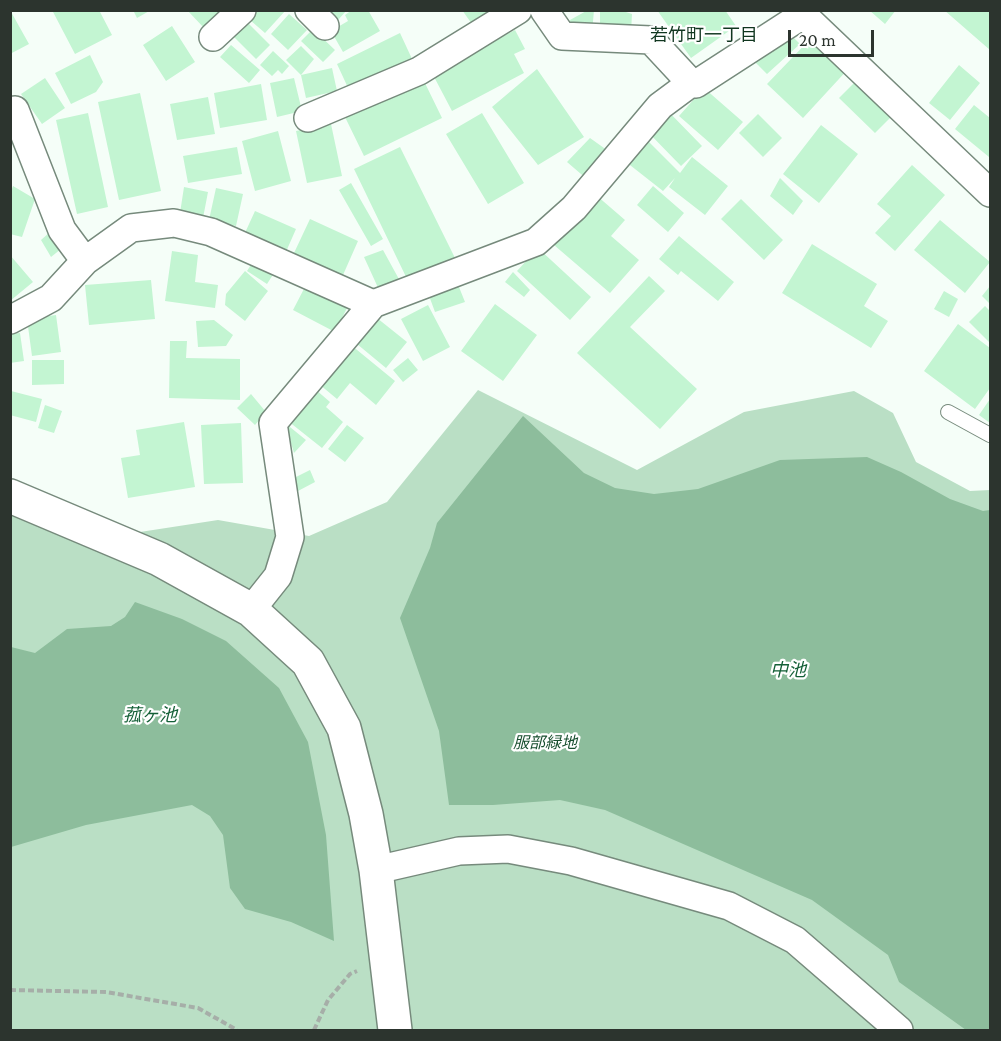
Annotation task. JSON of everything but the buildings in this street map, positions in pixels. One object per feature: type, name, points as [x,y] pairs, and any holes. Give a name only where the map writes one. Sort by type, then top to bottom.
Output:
[{"type":"street","points":[[213,37],[242,10]]},
{"type":"street","points":[[308,118],[419,71],[518,10]]},
{"type":"street","points":[[544,10],[562,36],[651,40],[691,83]]},
{"type":"street","points":[[251,610],[278,576],[290,537],[273,423],[373,304],[536,242],[574,208],[660,106],[691,83],[696,84],[800,13],[990,193]]},
{"type":"street","points":[[10,111],[15,110],[62,230],[85,261]]},
{"type":"street","points":[[10,320],[51,298],[85,261],[131,228],[174,223],[211,232],[373,304]]},
{"type":"street","points":[[10,496],[159,559],[251,610],[308,662],[344,728],[366,814],[376,870],[395,1030]]},
{"type":"street","points":[[376,870],[459,851],[508,849],[571,861],[729,906],[795,940],[899,1030]]},
{"type":"lane","points":[[948,412],[990,435]]},
{"type":"path","points":[[314,1030],[328,1000],[350,974],[365,966]]},
{"type":"path","points":[[10,990],[106,992],[164,1002],[198,1008],[237,1030]]},
{"type":"green space","name":"服部緑地","points":[[478,390],[637,470],[744,412],[854,391],[893,413],[916,462],[970,491],[990,490],[990,1030],[11,1030],[11,501],[140,532],[218,520],[309,536],[387,502]]},
{"type":"water","name":"中池","points":[[523,416],[584,473],[615,488],[654,494],[698,489],[780,460],[867,457],[901,472],[950,499],[983,511],[990,510],[990,1030],[966,1030],[899,982],[888,955],[812,900],[605,810],[560,800],[493,805],[449,805],[439,731],[400,618],[430,548],[437,523]]},
{"type":"water","name":"菰ヶ池","points":[[135,602],[182,619],[226,641],[279,688],[308,742],[326,835],[334,941],[291,922],[245,909],[230,888],[223,835],[210,816],[192,805],[86,825],[11,847],[11,647],[35,653],[67,629],[111,626],[125,617]]},
{"type":"district","name":"若竹町一丁目","points":[[704,35]]}]
